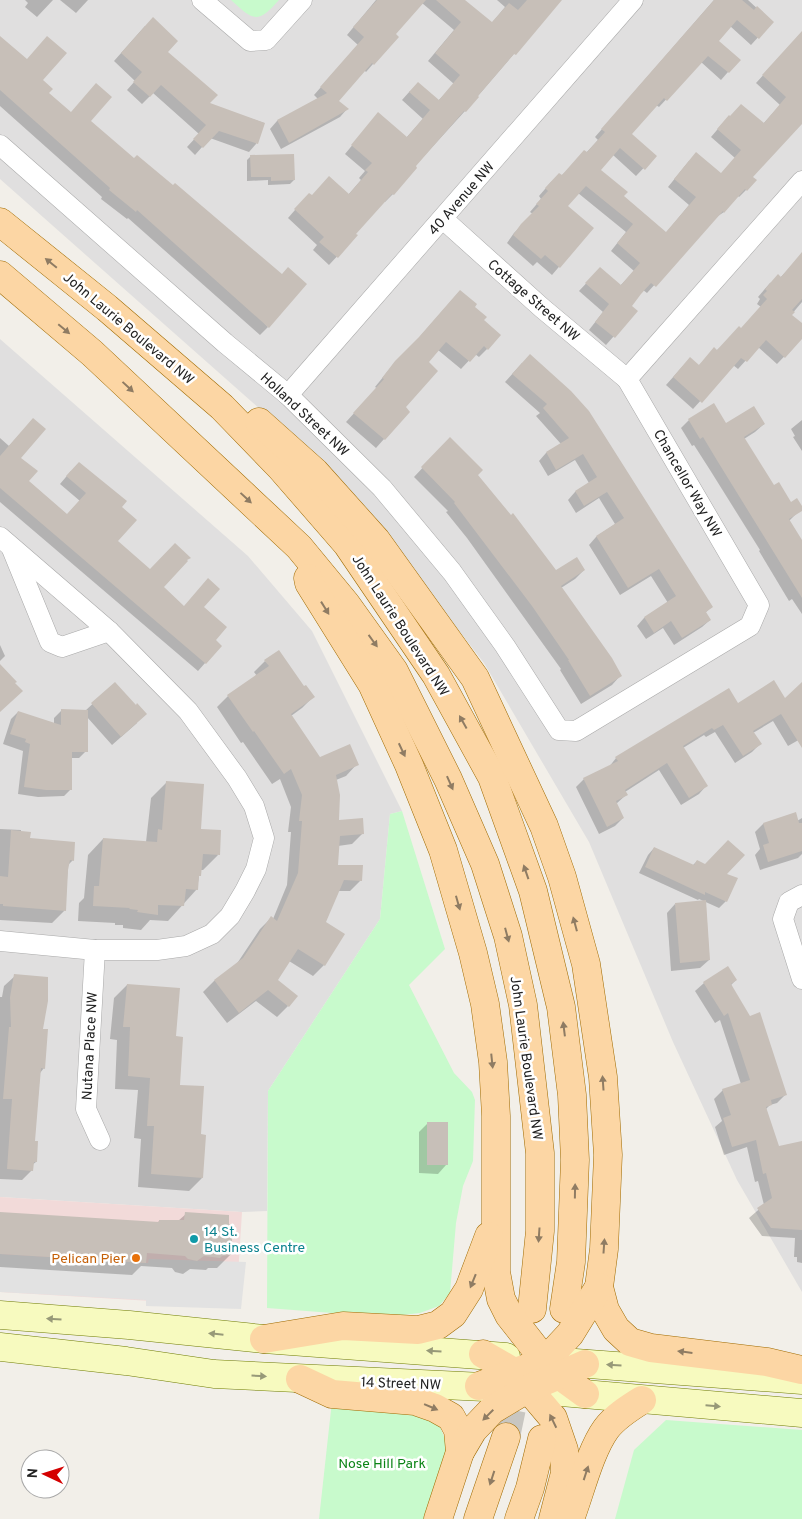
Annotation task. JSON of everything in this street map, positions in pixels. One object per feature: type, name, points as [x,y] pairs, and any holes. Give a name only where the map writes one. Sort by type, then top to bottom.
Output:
[{"type":"main road","name":"John Laurie Boulevard NW","points":[[0,222],[107,308],[222,407],[281,468],[347,544],[436,674],[492,777],[532,891],[562,1007],[572,1095],[575,1160],[571,1262],[564,1309]]},
{"type":"main road","name":"John Laurie Boulevard NW","points":[[0,275],[92,353],[299,548],[346,604],[394,671],[448,779],[485,864],[505,927],[523,1005],[540,1153],[540,1231],[532,1309]]},
{"type":"main road","points":[[222,407],[260,422],[316,472],[376,540],[475,678],[544,826],[562,877],[586,964],[603,1077],[608,1155],[604,1249],[600,1287],[605,1310],[616,1329],[630,1342],[651,1348],[767,1362],[802,1370]]},
{"type":"main road","points":[[299,548],[309,583],[372,684],[409,765],[443,850],[473,953],[485,1004],[493,1062],[496,1156],[496,1272],[501,1299],[509,1315],[552,1368],[585,1394]]},
{"type":"main road","points":[[264,1339],[343,1326],[418,1330],[438,1325],[453,1314],[470,1290],[495,1218]]},
{"type":"main road","points":[[552,1368],[570,1334],[600,1287]]},
{"type":"main road","points":[[0,1315],[130,1325],[264,1339],[483,1354],[552,1368]]},
{"type":"main road","name":"14 Street NW","points":[[0,1347],[126,1361],[214,1374],[479,1386],[520,1381],[585,1394],[802,1413]]},
{"type":"main road","points":[[483,1354],[520,1381],[553,1418],[564,1450],[565,1473],[553,1519]]},
{"type":"main road","points":[[438,1519],[460,1452],[473,1430],[520,1381],[552,1368],[585,1364],[802,1380]]},
{"type":"main road","points":[[300,1379],[332,1394],[415,1401],[435,1408],[450,1417],[458,1430],[460,1452]]},
{"type":"main road","points":[[570,1519],[592,1457],[606,1429],[623,1413],[642,1400]]},
{"type":"main road","points":[[478,1519],[506,1437]]},
{"type":"main road","points":[[519,1519],[530,1488],[542,1439]]},
{"type":"street","points":[[202,0],[250,41],[266,40],[302,0]]},
{"type":"street","name":"40 Avenue NW","points":[[288,395],[633,0]]},
{"type":"street","name":"Holland Street NW","points":[[0,145],[225,343],[288,395],[382,488],[452,572],[505,646],[559,730]]},
{"type":"street","points":[[627,380],[802,181]]},
{"type":"street","name":"Cottage Street NW","points":[[443,219],[542,308],[627,380]]},
{"type":"street","name":"Chancellor Way NW","points":[[559,730],[576,731],[750,626],[759,605],[627,380]]},
{"type":"street","points":[[6,541],[50,642],[62,647],[109,631]]},
{"type":"street","points":[[0,941],[95,950],[158,950],[186,946],[212,934],[230,916],[256,870],[264,838],[254,806],[237,778],[188,711],[109,631],[6,541]]},
{"type":"street","points":[[802,895],[789,902],[783,919],[802,979]]},
{"type":"street","name":"Nutana Place NW","points":[[95,950],[86,1110],[100,1140]]},
{"type":"shaded area","points":[[0,0],[802,0],[802,1292],[737,1180],[673,1042],[589,842],[484,663],[348,487],[0,179]]},
{"type":"shaded area","points":[[0,339],[248,556],[312,631],[402,811],[390,814],[380,919],[268,1091],[267,1211],[242,1212],[0,1197]]},
{"type":"shaded area","points":[[0,1197],[242,1212],[236,1306],[0,1292]]},
{"type":"shaded area","points":[[0,1254],[148,1263],[149,1259],[246,1262],[241,1309],[146,1306],[146,1300],[0,1292]]},
{"type":"green space","points":[[231,0],[279,0],[265,13],[255,17],[245,12]]},
{"type":"green space","points":[[402,811],[445,949],[409,985],[454,1073],[472,1092],[475,1100],[473,1161],[463,1186],[456,1223],[450,1293],[439,1306],[420,1313],[385,1317],[267,1308],[268,1091],[380,919],[390,814]]},
{"type":"green space","name":"Nose Hill Park","points":[[332,1401],[425,1413],[440,1427],[447,1444],[445,1464],[424,1519],[319,1519]]},
{"type":"green space","points":[[666,1420],[802,1430],[802,1519],[615,1519],[634,1450]]},
{"type":"building","points":[[377,0],[426,0],[396,34],[399,37],[374,65],[372,63],[339,101],[349,109],[289,143],[277,120],[327,93],[320,87],[364,37],[353,27]]},
{"type":"building","points":[[436,0],[465,0],[492,22],[509,3],[518,10],[527,0],[562,0],[466,112],[464,111],[416,166],[417,168],[394,195],[392,194],[356,234],[358,235],[338,258],[319,242],[324,237],[294,209],[309,193],[312,195],[329,176],[349,194],[368,172],[365,170],[372,163],[351,145],[378,112],[407,137],[430,110],[409,92],[418,82],[439,100],[460,75],[435,53],[461,22]]},
{"type":"building","points":[[714,0],[742,0],[754,10],[757,6],[774,22],[759,39],[737,20],[719,41],[741,60],[729,73],[708,56],[667,101],[664,98],[632,134],[657,156],[645,170],[620,148],[601,170],[628,192],[624,196],[666,232],[696,197],[674,179],[696,152],[721,173],[741,150],[717,129],[741,104],[764,123],[786,97],[762,75],[802,31],[802,124],[753,177],[757,180],[747,191],[745,189],[724,213],[723,211],[656,287],[651,283],[641,294],[632,306],[638,311],[615,338],[595,322],[609,304],[585,283],[600,267],[621,285],[640,263],[617,243],[633,224],[586,186],[568,206],[594,228],[560,268],[545,255],[541,259],[513,235],[539,206],[536,204],[548,191],[545,188],[559,173],[562,175],[584,150],[587,152],[605,132],[601,129]]},
{"type":"building","points":[[153,17],[178,41],[168,52],[218,95],[210,103],[265,123],[258,144],[219,131],[203,148],[193,139],[206,125],[161,85],[150,97],[133,82],[142,72],[121,53]]},
{"type":"building","points":[[0,36],[27,59],[47,36],[67,53],[43,80],[53,89],[49,93],[71,112],[96,83],[112,97],[91,121],[134,158],[137,155],[173,185],[175,183],[282,274],[288,267],[307,284],[269,328],[137,210],[136,212],[109,190],[110,188],[0,90]]},
{"type":"building","points":[[294,154],[295,180],[271,181],[271,177],[251,177],[250,155]]},
{"type":"building","points":[[802,252],[802,299],[792,310],[795,312],[792,315],[802,323],[802,339],[785,358],[766,340],[747,362],[741,358],[702,403],[673,377],[690,357],[699,365],[714,347],[717,350],[739,326],[741,328],[767,299],[763,295],[767,291],[765,289],[778,274],[781,277]]},
{"type":"building","points":[[460,290],[477,304],[475,307],[487,317],[484,320],[501,335],[488,350],[484,346],[470,362],[446,342],[429,362],[438,371],[406,407],[410,412],[385,440],[353,413],[384,379],[382,378],[395,361]]},
{"type":"building","points":[[530,354],[571,391],[589,411],[713,607],[706,612],[711,620],[682,638],[671,621],[654,633],[644,617],[676,596],[659,569],[628,588],[596,536],[624,518],[607,492],[584,506],[575,491],[597,477],[583,454],[556,470],[546,452],[569,438],[543,408],[547,404],[512,374]]},
{"type":"building","points":[[714,403],[726,423],[754,406],[765,424],[744,437],[774,485],[779,482],[791,502],[797,498],[802,506],[802,511],[789,519],[802,540],[802,598],[703,437],[700,439],[688,419]]},
{"type":"building","points":[[33,418],[46,429],[21,458],[38,471],[29,481],[67,514],[86,493],[66,476],[79,462],[127,501],[122,507],[137,520],[118,541],[150,569],[175,543],[191,558],[187,560],[164,587],[184,606],[208,578],[220,589],[204,607],[227,627],[216,640],[222,646],[206,664],[0,488],[0,456]]},
{"type":"building","points":[[450,437],[483,470],[478,475],[511,515],[513,513],[556,570],[577,557],[585,570],[561,586],[612,658],[622,676],[590,696],[569,660],[532,606],[455,502],[421,467]]},
{"type":"building","points":[[279,650],[304,686],[306,685],[315,697],[291,714],[320,757],[350,744],[359,765],[336,775],[340,795],[339,820],[363,818],[364,834],[340,836],[338,865],[363,865],[362,881],[344,880],[326,922],[345,934],[325,966],[298,949],[278,980],[298,996],[289,1007],[268,990],[239,1013],[214,980],[243,958],[271,916],[277,921],[298,873],[302,821],[299,821],[302,795],[291,769],[284,774],[227,695],[269,666],[264,660]]},
{"type":"building","points":[[0,664],[23,691],[0,712]]},
{"type":"building","points":[[774,680],[785,698],[802,682],[802,748],[781,714],[753,731],[762,744],[743,756],[723,725],[714,730],[712,728],[683,746],[708,786],[689,798],[667,763],[625,790],[628,795],[616,801],[624,818],[607,827],[583,778],[618,761],[615,757],[729,688],[738,703]]},
{"type":"building","points":[[115,682],[147,714],[121,737],[91,703]]},
{"type":"building","points":[[61,709],[88,710],[88,752],[72,752],[72,790],[46,790],[24,787],[30,744],[25,742],[26,739],[10,734],[18,711],[61,725]]},
{"type":"building","points":[[166,781],[204,784],[201,829],[221,830],[220,855],[203,854],[198,890],[186,889],[184,906],[158,905],[158,915],[137,912],[138,910],[130,908],[93,906],[94,886],[99,886],[103,838],[157,842],[158,829],[162,830]]},
{"type":"building","points":[[796,812],[799,823],[802,823],[802,851],[768,862],[763,845],[769,843],[763,823]]},
{"type":"building","points":[[11,830],[31,832],[30,838],[75,842],[74,861],[70,860],[68,870],[66,911],[3,906],[3,904],[0,904],[0,876],[8,877]]},
{"type":"building","points":[[728,840],[745,855],[727,874],[738,878],[727,902],[705,892],[705,895],[645,867],[654,847],[694,865],[697,860],[705,864]]},
{"type":"building","points":[[706,900],[710,960],[680,963],[675,903]]},
{"type":"building","points":[[728,966],[737,980],[731,984],[750,1016],[760,1012],[787,1095],[771,1100],[772,1105],[766,1107],[779,1146],[802,1141],[802,1230],[771,1228],[757,1208],[772,1198],[766,1173],[763,1174],[756,1140],[732,1147],[723,1118],[731,1115],[722,1089],[750,1080],[728,1013],[724,1016],[703,982]]},
{"type":"building","points":[[14,974],[48,977],[48,1001],[43,1029],[48,1029],[45,1069],[41,1068],[35,1141],[38,1141],[37,1162],[34,1162],[33,1171],[7,1169],[12,1099],[3,1099],[9,1027],[11,1027],[10,997]]},
{"type":"building","points":[[127,984],[180,988],[176,1036],[183,1037],[180,1085],[204,1086],[201,1134],[206,1135],[203,1178],[151,1174],[154,1126],[147,1126],[150,1078],[128,1076],[130,1027],[123,1027]]},
{"type":"building","points":[[427,1122],[448,1122],[448,1165],[427,1165]]},
{"type":"building","points":[[0,1212],[159,1222],[159,1220],[184,1220],[185,1212],[229,1215],[229,1224],[233,1224],[231,1255],[220,1258],[204,1256],[197,1261],[188,1259],[185,1256],[147,1253],[146,1263],[0,1254]]},
{"type":"tunnel","points":[[506,1437],[518,1379]]},
{"type":"place","name":"14 St. Business Centre","points":[[194,1239]]},
{"type":"place","name":"Pelican Pier","points":[[136,1258]]}]
